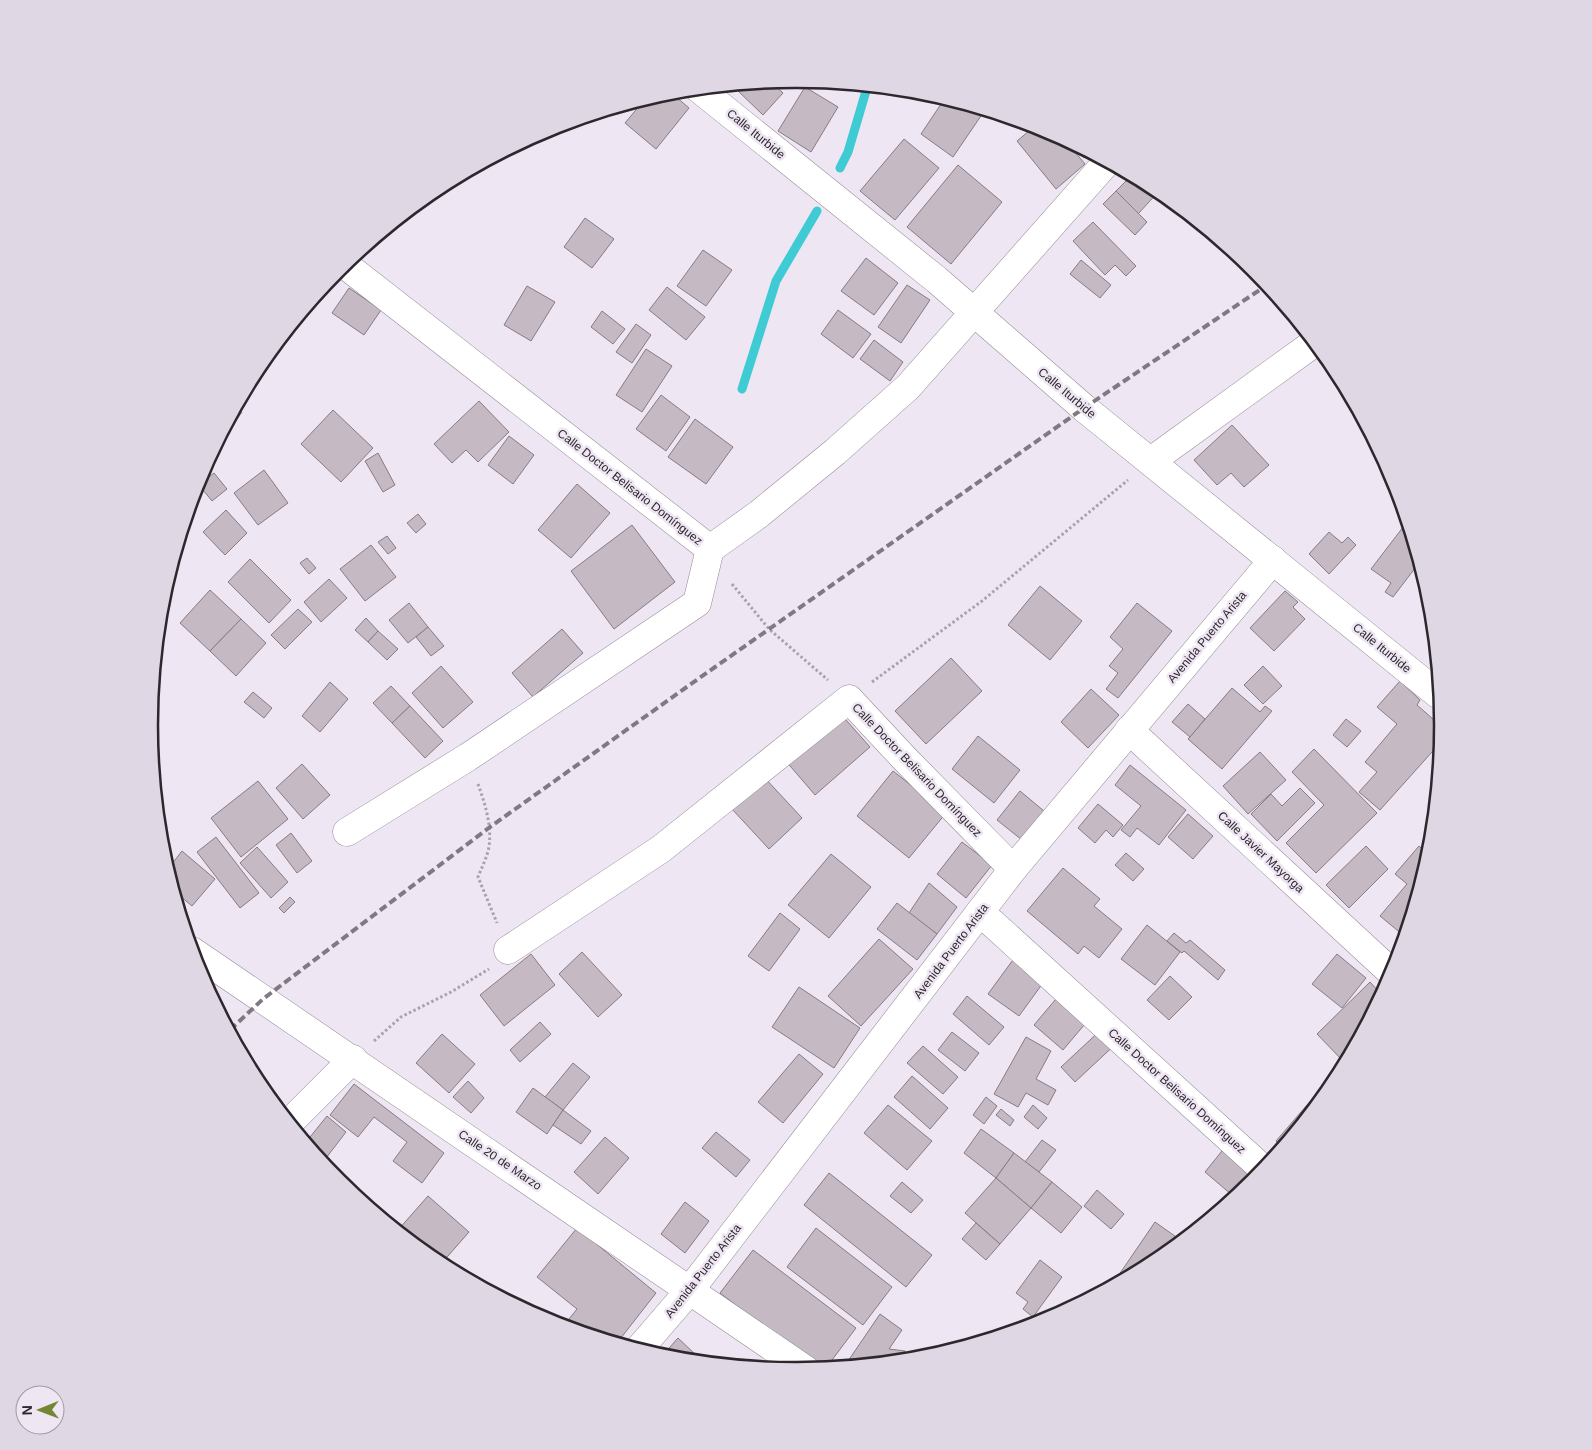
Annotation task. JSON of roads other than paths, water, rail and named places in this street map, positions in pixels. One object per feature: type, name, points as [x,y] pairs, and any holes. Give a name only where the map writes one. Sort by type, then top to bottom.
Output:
[{"type":"street","name":"Calle Iturbide","points":[[706,94],[938,280],[1084,408],[1432,690]]},
{"type":"street","points":[[347,832],[468,757],[696,603],[710,549],[759,514],[835,452],[908,387],[1103,167]]},
{"type":"street","name":"Calle Doctor Belisario Domínguez","points":[[350,269],[710,549]]},
{"type":"street","points":[[1151,461],[1309,347]]},
{"type":"street","name":"Avenida Puerto Arista","points":[[644,1344],[690,1290],[1013,869],[1273,560]]},
{"type":"street","name":"Calle Doctor Belisario Domínguez","points":[[508,950],[661,849],[849,699],[1013,869]]},
{"type":"street","name":"Calle Javier Mayorga","points":[[1129,730],[1386,967]]},
{"type":"street","name":"Calle Doctor Belisario Domínguez","points":[[980,912],[1258,1164]]},
{"type":"street","name":"Calle 20 de Marzo","points":[[203,958],[794,1362]]},
{"type":"street","points":[[294,1118],[353,1059]]},
{"type":"waterway","points":[[840,168],[848,152],[866,92]]},
{"type":"waterway","points":[[742,389],[776,281],[817,211]]},
{"type":"railway","points":[[234,1026],[263,999],[490,827],[1084,408],[1261,289]]}]
